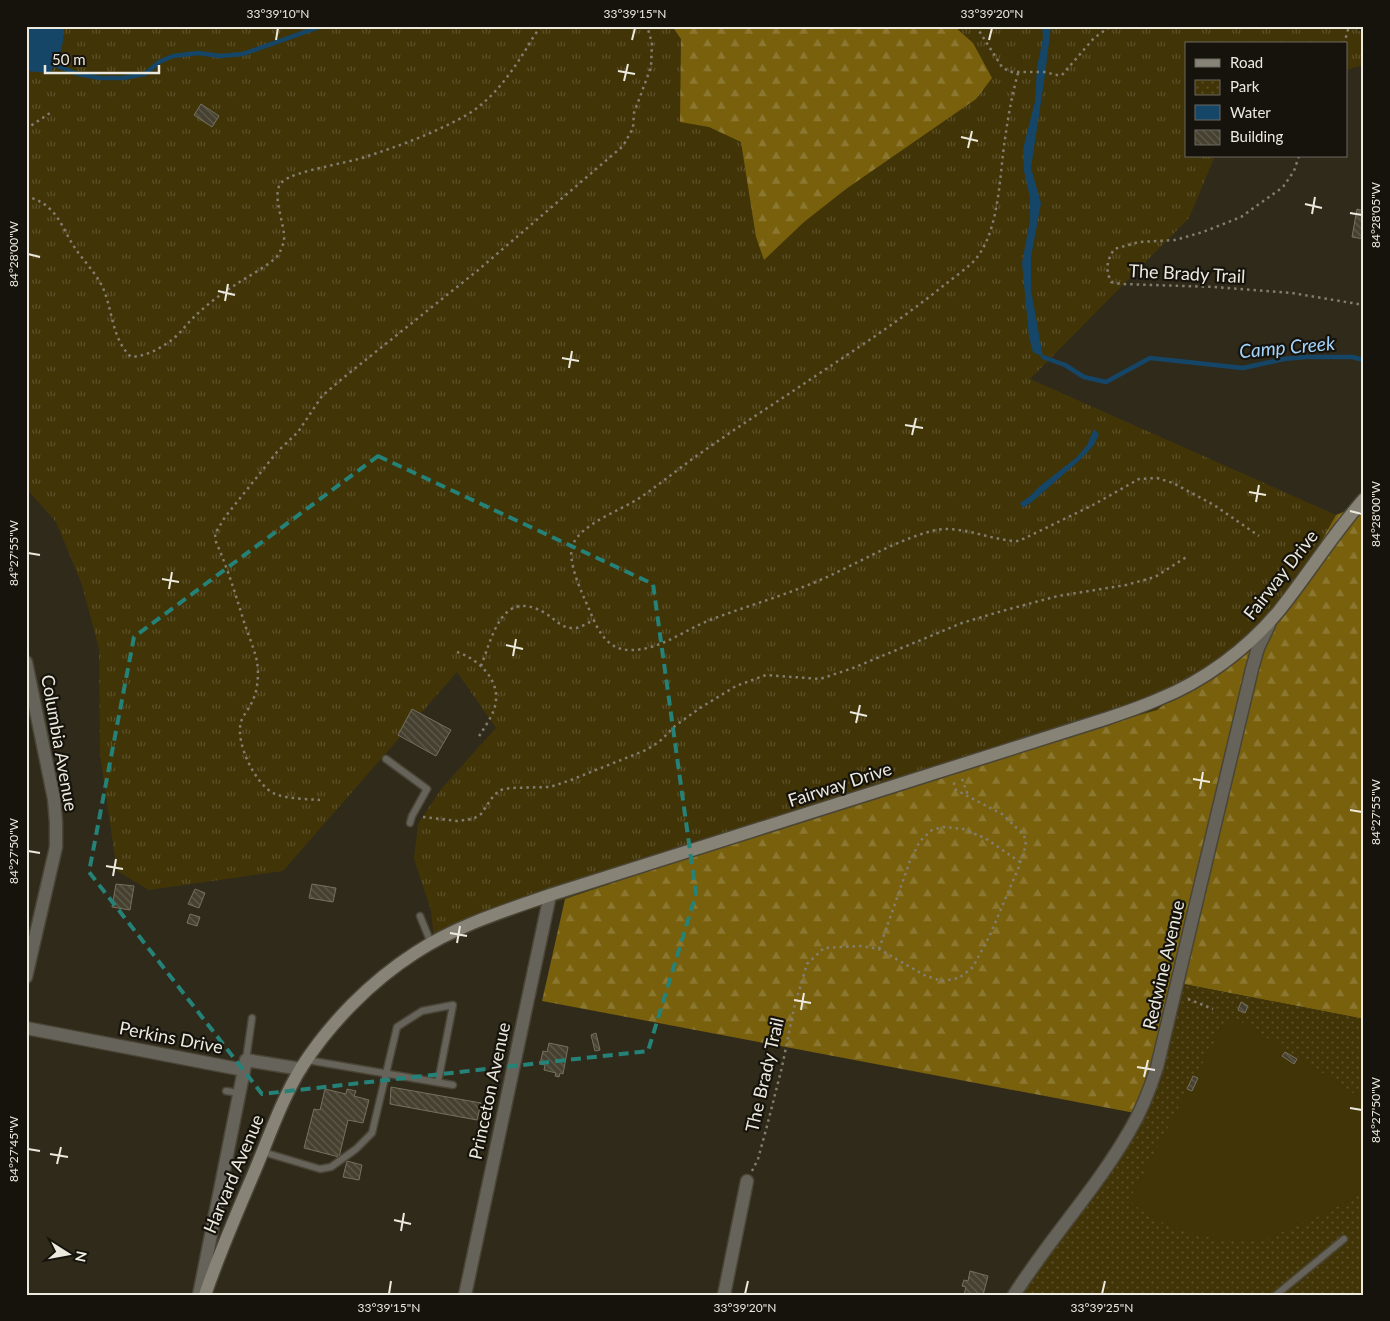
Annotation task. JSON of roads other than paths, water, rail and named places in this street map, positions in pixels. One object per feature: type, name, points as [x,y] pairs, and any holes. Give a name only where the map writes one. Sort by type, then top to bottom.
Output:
[{"type":"street","name":"Fairway Drive","points":[[304,1064],[341,1016],[390,971],[415,952],[472,924],[550,895],[1105,719],[1161,699],[1211,671],[1234,654],[1277,612],[1364,499]]},
{"type":"street","name":"Redwine Avenue","points":[[1014,1295],[1112,1159],[1146,1099],[1157,1067],[1175,994],[1252,669],[1265,631],[1277,612]]},
{"type":"street","name":"Columbia Avenue","points":[[26,662],[54,799],[56,822],[54,855],[26,977]]},
{"type":"street","name":"Princeton Avenue","points":[[465,1295],[550,895]]},
{"type":"street","name":"Perkins Drive","points":[[26,1028],[245,1065],[304,1064]]},
{"type":"street","name":"Harvard Avenue","points":[[205,1295],[216,1263],[285,1100],[304,1064]]},
{"type":"street","name":"Harvard Avenue","points":[[199,1295],[245,1065]]},
{"type":"street","points":[[724,1295],[747,1181]]},
{"type":"lane","points":[[386,759],[427,789],[411,819]]},
{"type":"lane","points":[[420,916],[431,943]]},
{"type":"lane","points":[[263,1152],[320,1169],[331,1167],[356,1149],[372,1132],[397,1027],[422,1011],[454,1005],[438,1082]]},
{"type":"lane","points":[[245,1065],[252,1018]]},
{"type":"lane","points":[[304,1064],[385,1073],[453,1085]]},
{"type":"lane","points":[[226,1091],[239,1093]]},
{"type":"lane","points":[[1276,1295],[1344,1239]]},
{"type":"water","points":[[26,26],[63,26],[61,51],[50,73],[26,71]]},
{"type":"water","points":[[1042,26],[1051,26],[1031,168],[1041,203],[1031,258],[1031,290],[1043,357],[1033,352],[1029,337],[1022,263],[1030,220],[1030,198],[1024,171],[1023,149],[1035,101],[1037,67],[1043,38]]},
{"type":"water","points":[[1094,429],[1099,434],[1094,445],[1081,459],[1023,508],[1020,503],[1077,457],[1087,445]]},
{"type":"waterway","points":[[55,65],[78,74],[100,78],[123,78],[145,74],[159,62],[173,56],[198,53],[220,56],[243,54],[322,26]]},
{"type":"waterway","name":"Camp Creek","points":[[1043,357],[1065,365],[1084,377],[1106,382],[1150,358],[1243,368],[1284,359],[1306,357],[1352,357],[1364,360]]}]
